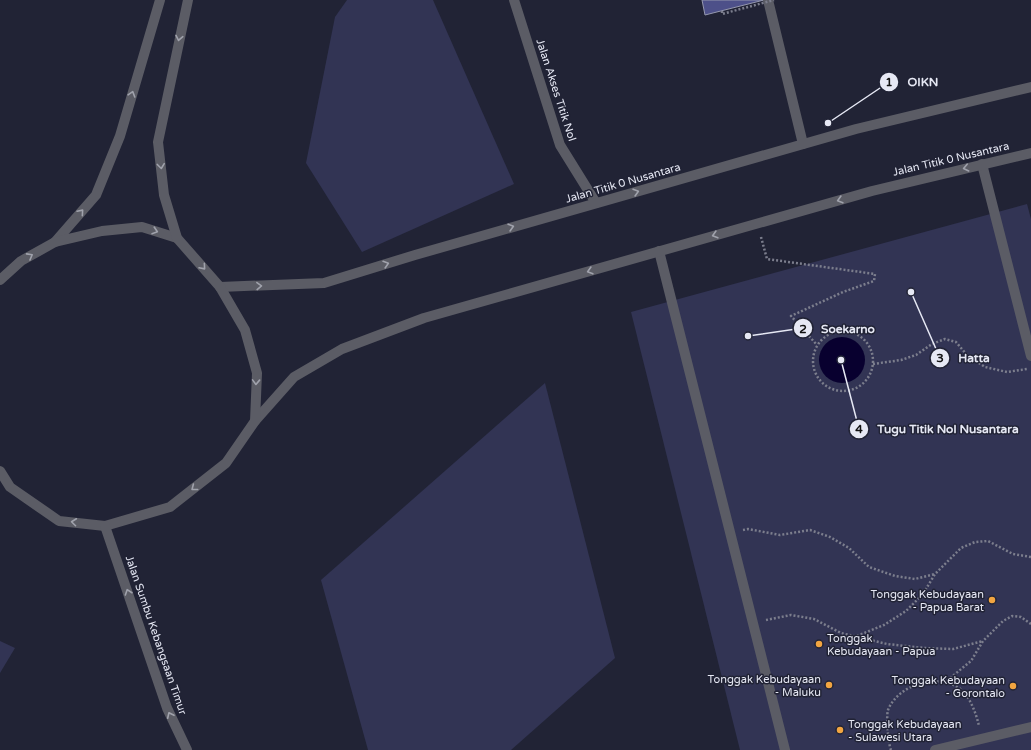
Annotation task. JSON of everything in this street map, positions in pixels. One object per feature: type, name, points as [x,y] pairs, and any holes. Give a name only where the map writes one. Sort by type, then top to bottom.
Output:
[{"type":"street","points":[[55,242],[96,195],[120,136],[160,0]]},
{"type":"street","points":[[0,471],[10,486],[59,521],[105,526],[170,507],[226,463],[255,421],[256,373],[246,330],[220,287],[177,238],[164,195],[158,142],[188,0]]},
{"type":"street","name":"Jalan Akses Titik Nol","points":[[514,0],[560,145],[596,203]]},
{"type":"street","points":[[770,1],[803,144]]},
{"type":"street","name":"Jalan Titik 0 Nusantara","points":[[220,287],[324,283],[422,253],[856,129],[1031,87]]},
{"type":"street","name":"Jalan Titik 0 Nusantara","points":[[255,421],[294,377],[342,350],[424,318],[872,190],[1031,153]]},
{"type":"street","points":[[982,164],[1031,356]]},
{"type":"street","points":[[0,280],[21,261],[55,242],[102,231],[142,227],[177,238]]},
{"type":"street","points":[[659,251],[785,750]]},
{"type":"street","name":"Jalan Sumbu Kebangsaan Timur","points":[[105,526],[167,708],[187,750]]},
{"type":"street","points":[[935,750],[1031,727]]},
{"type":"path","points":[[722,11],[722,14],[770,1]]},
{"type":"path","points":[[758,223],[767,259],[875,274],[874,281],[843,292],[791,316],[816,345]]},
{"type":"path","points":[[844,330],[860,336],[870,348],[873,364],[867,379],[856,388],[840,391],[826,386],[815,374],[812,360],[816,345],[828,334],[844,330]]},
{"type":"path","points":[[873,364],[901,360],[916,355],[932,344],[945,339],[956,342],[967,355],[985,367],[1007,372],[1031,368]]},
{"type":"path","points":[[730,533],[748,529],[780,535],[810,530],[830,537],[849,548],[869,567],[895,576],[915,579],[935,574]]},
{"type":"path","points":[[856,636],[884,625],[906,611],[923,594],[935,574],[961,548],[975,542],[988,541],[1013,554],[1031,557]]},
{"type":"path","points":[[753,623],[791,615],[814,619],[842,632],[887,644],[924,648],[952,649],[984,641]]},
{"type":"path","points":[[944,683],[971,661],[984,641],[1003,621],[1012,616],[1021,617],[1031,624]]},
{"type":"path","points":[[891,750],[888,712],[895,698],[912,686],[927,681],[944,683],[959,688],[969,700],[979,724],[983,739]]},
{"type":"shaded area","points":[[347,0],[433,0],[514,184],[362,252],[306,163],[335,17]]},
{"type":"shaded area","points":[[1027,204],[1031,219],[1031,750],[740,750],[631,312]]},
{"type":"shaded area","points":[[838,337],[846,337],[855,341],[861,347],[865,360],[861,373],[855,379],[846,383],[838,383],[829,379],[823,373],[819,364],[819,356],[823,347],[829,341]]},
{"type":"shaded area","points":[[545,383],[615,658],[511,750],[368,750],[321,580]]},
{"type":"shaded area","points":[[0,641],[15,648],[0,673]]},
{"type":"building","points":[[702,0],[764,0],[705,15]]},
{"type":"place","name":"OIKN","points":[[828,123]]},
{"type":"place","name":"Hatta","points":[[911,292]]},
{"type":"place","name":"Soekarno","points":[[748,336]]},
{"type":"place","name":"Tugu Titik Nol Nusantara","points":[[841,360]]},
{"type":"place","name":"Tonggak Kebudayaan - Papua Barat","points":[[992,600]]},
{"type":"place","name":"Tonggak Kebudayaan - Papua","points":[[819,644]]},
{"type":"place","name":"Tonggak Kebudayaan - Maluku","points":[[829,685]]},
{"type":"place","name":"Tonggak Kebudayaan - Gorontalo","points":[[1013,686]]},
{"type":"place","name":"Tonggak Kebudayaan - Sulawesi Utara","points":[[840,730]]}]
